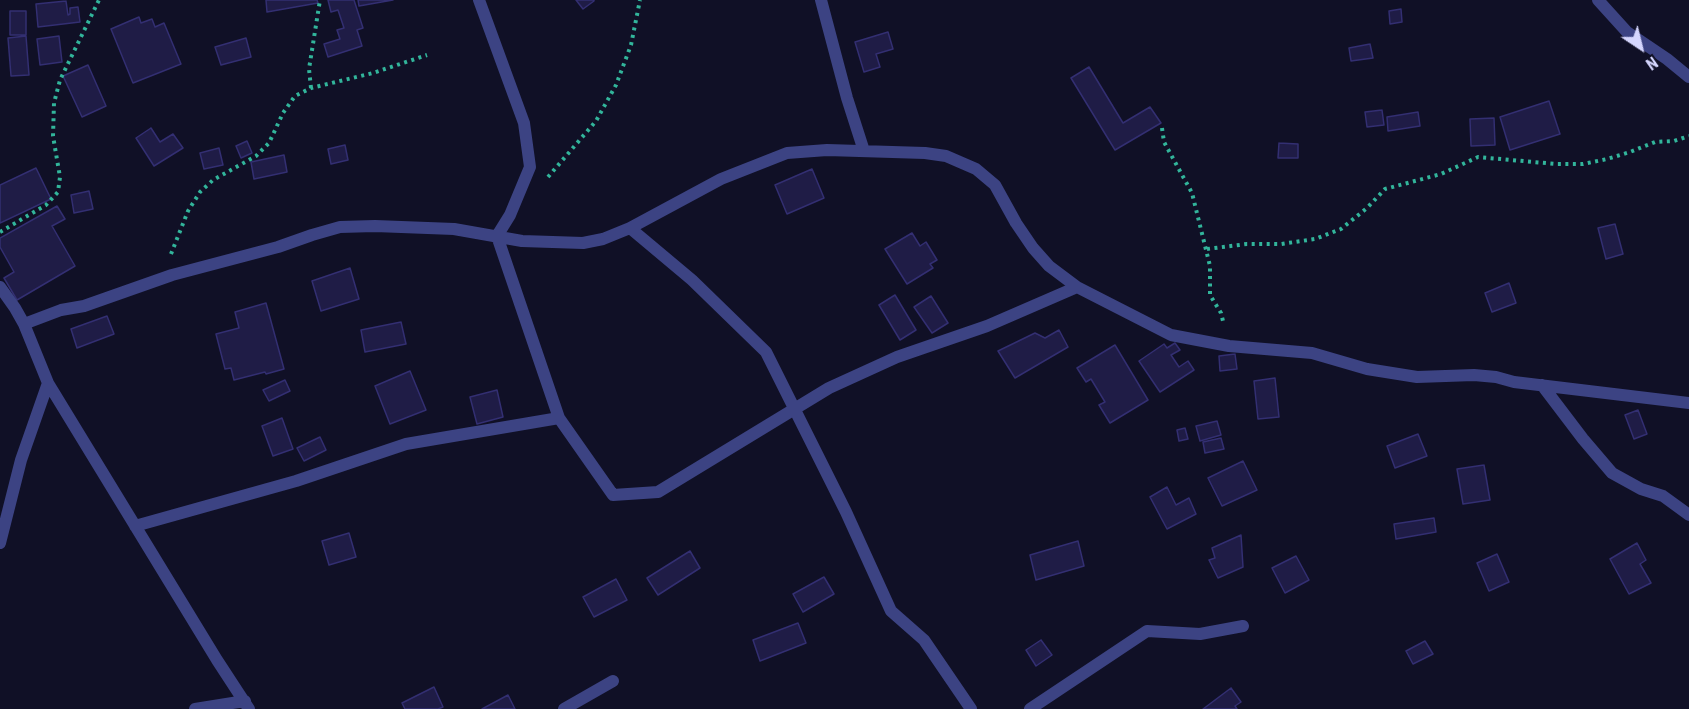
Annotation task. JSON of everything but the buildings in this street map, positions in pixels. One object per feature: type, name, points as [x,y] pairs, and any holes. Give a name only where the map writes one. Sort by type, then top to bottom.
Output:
[{"type":"street","points":[[479,0],[524,123],[530,167],[510,215],[497,237],[559,417],[613,495],[658,492],[829,388],[897,357],[987,326],[1077,287]]},
{"type":"street","points":[[821,0],[847,98],[864,151]]},
{"type":"street","points":[[1598,0],[1627,32],[1667,59],[1689,78]]},
{"type":"street","points":[[24,324],[160,279],[278,247],[340,227],[454,229],[522,241],[583,243],[603,239],[630,228],[721,179],[787,153],[827,150],[925,153],[946,156],[976,169],[994,185],[1016,223],[1049,266],[1077,287],[1170,335],[1229,346],[1312,353],[1367,369],[1417,377],[1474,375],[1496,377],[1514,382],[1689,403]]},
{"type":"street","points":[[630,228],[692,280],[766,352],[846,512],[891,611],[924,640],[971,709]]},
{"type":"street","points":[[0,287],[24,324],[48,383],[217,660],[247,705],[195,709]]},
{"type":"street","points":[[0,307],[15,308]]},
{"type":"street","points":[[0,543],[21,460],[48,383]]},
{"type":"street","points":[[1542,385],[1612,473],[1641,489],[1663,496],[1689,515]]},
{"type":"street","points":[[135,525],[296,481],[406,444],[559,417]]},
{"type":"street","points":[[1030,709],[1147,631],[1200,634],[1243,626]]},
{"type":"street","points":[[564,709],[613,681]]},
{"type":"path","points":[[0,232],[46,205],[58,192],[60,177],[53,136],[54,103],[60,80],[99,0]]},
{"type":"path","points":[[310,88],[309,69],[320,0]]},
{"type":"path","points":[[546,179],[596,121],[616,85],[631,45],[640,0]]},
{"type":"path","points":[[160,279],[188,211],[200,192],[213,180],[256,156],[269,143],[283,113],[295,96],[310,88],[373,73],[427,55]]},
{"type":"path","points":[[1162,128],[1164,142],[1192,192],[1210,266],[1210,295],[1221,313],[1229,346]]},
{"type":"path","points":[[1207,249],[1247,244],[1281,244],[1315,239],[1341,229],[1385,189],[1441,174],[1478,157],[1583,164],[1619,156],[1655,142],[1674,141],[1689,136]]}]
